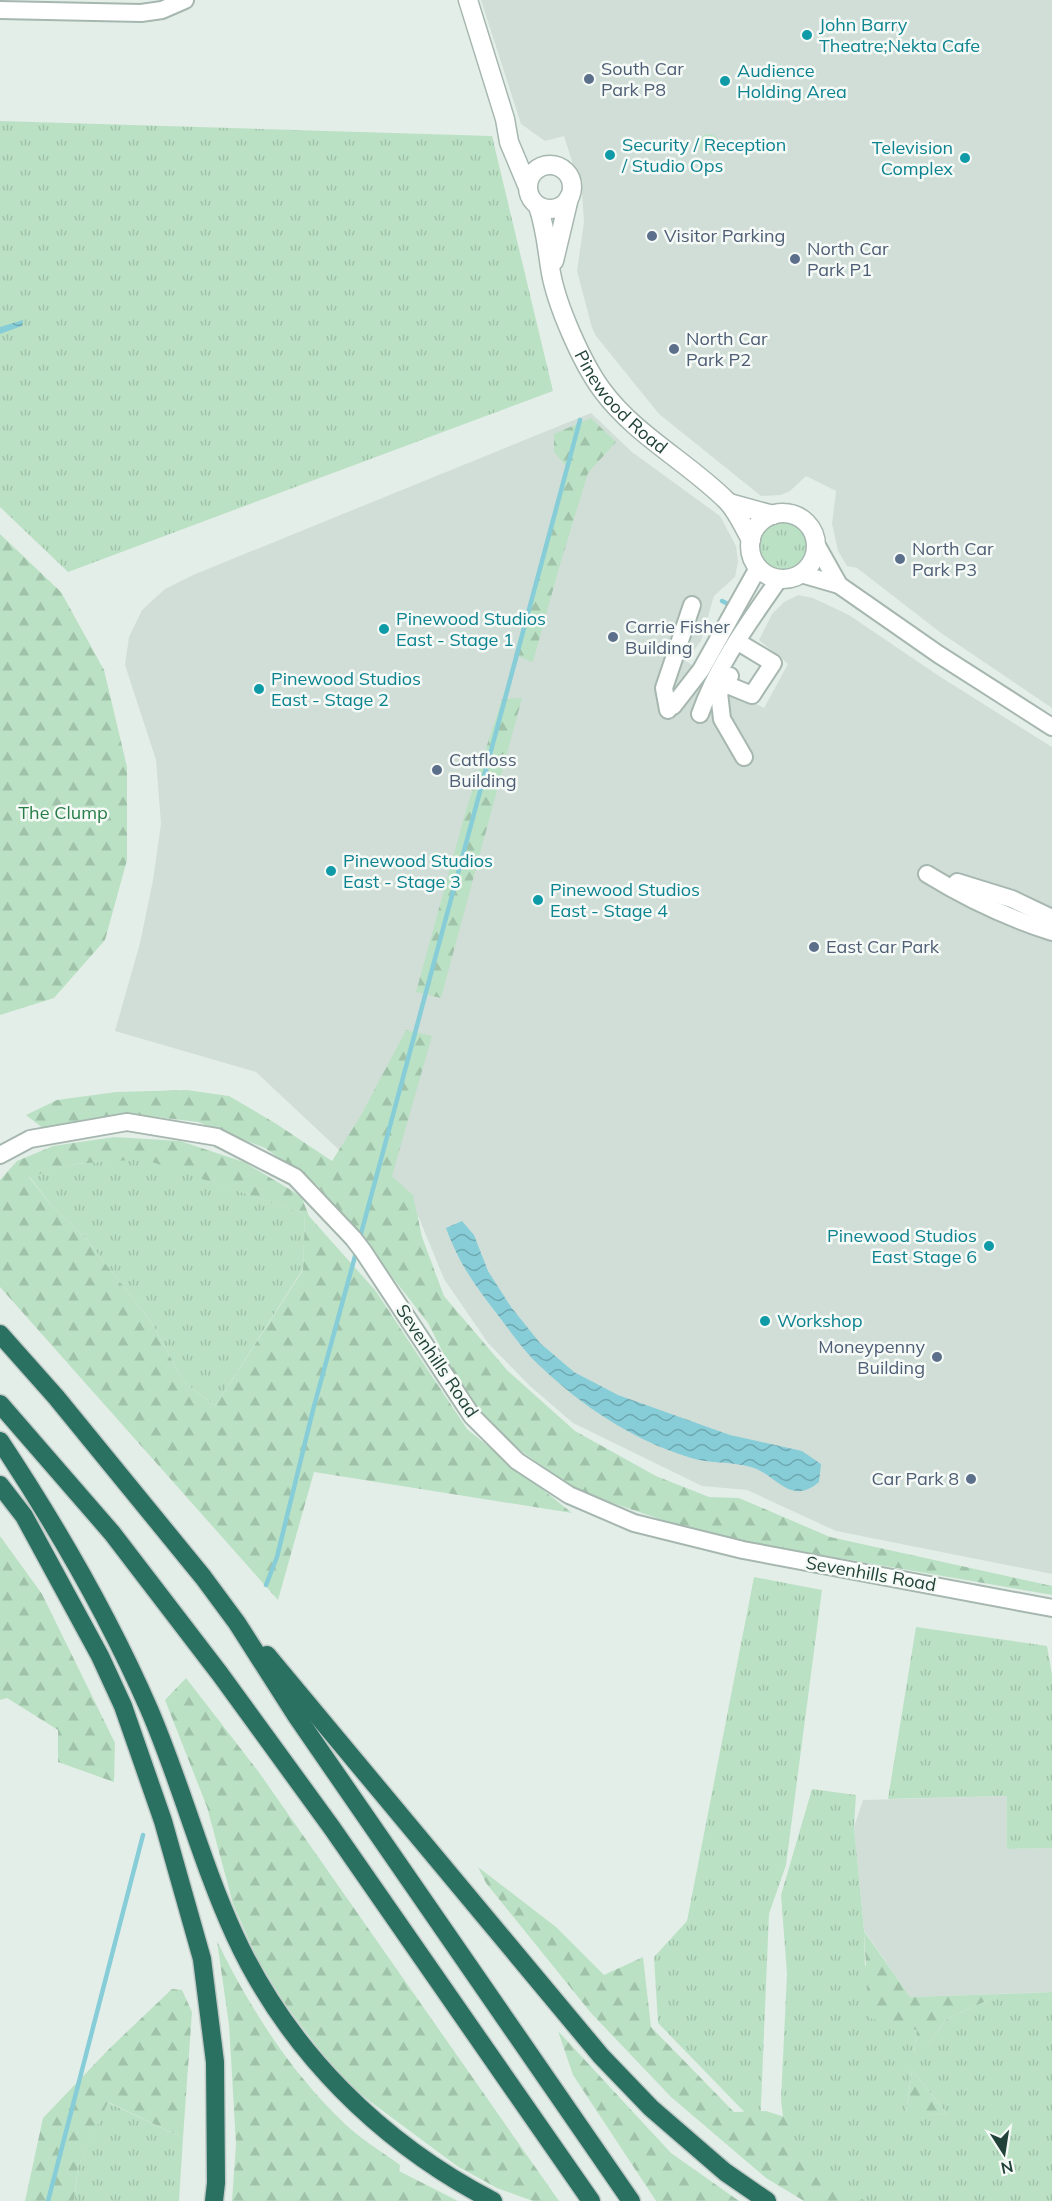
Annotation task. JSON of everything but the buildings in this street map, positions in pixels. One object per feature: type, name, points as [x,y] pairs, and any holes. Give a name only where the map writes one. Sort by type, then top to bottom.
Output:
[{"type":"highway","points":[[0,1334],[56,1397],[203,1577],[237,1623],[297,1718],[631,2201]]},
{"type":"highway","points":[[0,1404],[112,1533],[220,1674],[332,1828],[588,2196]]},
{"type":"highway","points":[[0,1441],[95,1595],[170,1761],[234,1933],[279,2013],[323,2070],[368,2116],[422,2160],[493,2201]]},
{"type":"highway","points":[[0,1451],[22,1475]]},
{"type":"highway","points":[[0,1485],[24,1516],[100,1656],[123,1706],[163,1821],[202,1959],[215,2062],[216,2183],[214,2201]]},
{"type":"highway","points":[[237,1623],[286,1676],[601,2056],[651,2108],[725,2172],[767,2201]]},
{"type":"street","points":[[0,10],[141,13],[162,10],[185,0]]},
{"type":"street","points":[[468,0],[505,119],[509,142],[527,184],[530,197],[538,207],[547,209],[556,209],[569,198]]},
{"type":"street","points":[[505,119],[522,148],[544,166]]},
{"type":"street","points":[[527,184],[533,173],[544,166],[556,166],[567,173],[572,186],[551,274]]},
{"type":"street","name":"Pinewood Road","points":[[538,207],[547,236],[551,274],[575,341],[601,389],[631,421],[729,503],[751,540]]},
{"type":"street","name":"Pinewood Road","points":[[729,503],[773,515]]},
{"type":"street","points":[[816,544],[813,561],[801,574],[787,579],[771,577],[758,567],[751,550],[751,540],[759,525],[773,515],[782,513],[800,518],[812,530],[816,544],[839,585]]},
{"type":"street","points":[[692,605],[664,688],[670,708],[701,670],[758,567]]},
{"type":"street","points":[[801,574],[839,585],[938,654],[1052,727]]},
{"type":"street","points":[[700,714],[708,691],[746,627],[779,579]]},
{"type":"street","points":[[744,756],[722,719],[720,693],[739,660],[746,627]]},
{"type":"street","points":[[724,684],[752,695],[772,663],[743,645]]},
{"type":"street","points":[[1052,918],[1012,899],[927,874],[951,889],[1018,920],[1052,932]]},
{"type":"street","name":"Sevenhills Road","points":[[0,1155],[30,1139],[128,1122],[217,1137],[295,1177],[358,1245],[472,1416],[517,1461],[569,1495],[634,1523],[742,1551],[1052,1608]]},
{"type":"shaded area","points":[[481,0],[1052,0],[1052,708],[941,633],[857,568],[847,566],[838,551],[832,524],[836,491],[806,476],[790,491],[781,495],[761,496],[659,414],[596,336],[577,271],[584,222],[582,193],[564,136],[545,141],[521,124]]},
{"type":"shaded area","points":[[591,413],[632,452],[720,516],[736,546],[738,562],[735,577],[714,596],[701,641],[686,661],[710,677],[728,693],[743,697],[764,708],[788,664],[759,640],[772,614],[784,602],[798,595],[813,598],[849,615],[939,676],[1052,747],[1052,1574],[836,1531],[747,1490],[702,1486],[573,1423],[530,1386],[488,1343],[444,1279],[419,1218],[337,1148],[256,1072],[115,1031],[140,943],[153,880],[161,824],[156,760],[125,665],[129,637],[142,610],[165,589],[193,575]]},
{"type":"shaded area","points":[[1008,1796],[1007,1849],[1052,1848],[1052,1992],[910,1997],[864,1930],[854,1827],[863,1800]]},
{"type":"green space","points":[[0,121],[492,136],[553,391],[68,572],[0,507]]},
{"type":"green space","points":[[709,134],[716,137],[719,144],[716,151],[709,154],[702,151],[699,144],[702,137]]},
{"type":"green space","points":[[591,418],[616,442],[588,473],[533,662],[514,655],[567,467],[554,452],[554,434]]},
{"type":"green space","points":[[785,521],[803,528],[810,546],[803,564],[785,571],[767,564],[760,546],[767,528]]},
{"type":"green space","name":"The Clump","points":[[0,534],[61,592],[104,670],[127,767],[127,860],[105,940],[54,998],[0,1015]]},
{"type":"green space","points":[[522,698],[441,998],[416,992],[466,810],[502,699]]},
{"type":"green space","points":[[406,1030],[432,1036],[392,1176],[413,1195],[422,1237],[444,1296],[507,1370],[575,1431],[656,1476],[709,1497],[739,1498],[830,1537],[1052,1586],[1052,1595],[706,1535],[578,1491],[511,1444],[470,1406],[428,1323],[358,1233],[317,1185],[265,1148],[198,1122],[131,1114],[44,1129],[26,1115],[57,1100],[116,1092],[187,1090],[229,1096],[332,1161],[361,1115]]},
{"type":"green space","points":[[114,1137],[180,1141],[244,1162],[301,1196],[309,1216],[375,1290],[467,1429],[572,1513],[314,1472],[278,1600],[0,1287],[0,1180],[17,1161],[53,1146]],"holes":[[[143,1159],[305,1214],[303,1270],[215,1406],[184,1382],[150,1320],[86,1239],[50,1204],[29,1177],[75,1164]]]},
{"type":"green space","points":[[143,1158],[305,1214],[303,1269],[215,1406],[184,1382],[150,1320],[86,1239],[50,1204],[29,1176],[75,1164]]},
{"type":"green space","points":[[0,1536],[42,1594],[115,1743],[114,1782],[58,1762],[58,1730],[7,1698],[0,1700]]},
{"type":"green space","points":[[754,1577],[822,1590],[786,1865],[769,1914],[760,2128],[658,2023],[654,1957],[687,1921]]},
{"type":"green space","points":[[916,1627],[1047,1646],[1052,1675],[1052,1848],[1007,1849],[1007,1796],[888,1799]]},
{"type":"green space","points":[[186,1678],[258,1771],[559,2201],[533,2201],[497,2188],[457,2166],[352,2088],[285,2004],[257,1958],[233,1904],[207,1807],[165,1700]]},
{"type":"green space","points":[[812,1789],[856,1795],[854,1827],[865,1965],[917,2030],[914,2052],[930,2043],[945,2020],[1001,1994],[1052,1992],[1052,2201],[858,2201],[789,2167],[781,2100],[787,1974],[781,1895]],"holes":[[[912,2070],[948,2115],[906,2113]]]},
{"type":"green space","points":[[478,1867],[556,1927],[604,1975],[643,1957],[651,2027],[734,2112],[766,2111],[788,2118],[798,2158],[865,2201],[804,2201],[766,2178],[671,2097],[591,2013],[486,1883]]},
{"type":"green space","points":[[864,1931],[910,1997],[1001,1994],[945,2020],[930,2043],[914,2053],[917,2030],[869,2018]]},
{"type":"green space","points":[[217,1941],[257,2014],[289,2061],[325,2104],[358,2135],[400,2165],[399,2171],[458,2201],[232,2201],[236,2144],[229,2025]]},
{"type":"green space","points":[[172,1989],[182,1990],[192,2012],[183,2138],[108,2102],[78,2167],[74,2201],[25,2201],[43,2118],[110,2048]]},
{"type":"green space","points":[[558,2031],[671,2153],[739,2201],[656,2201],[573,2075]]},
{"type":"green space","points":[[912,2070],[948,2115],[906,2114]]},
{"type":"green space","points":[[107,2102],[183,2138],[179,2201],[74,2201],[78,2167]]},
{"type":"water","points":[[23,320],[22,326],[0,334],[0,327]]},
{"type":"water","points":[[462,1221],[474,1235],[488,1271],[511,1307],[540,1343],[574,1372],[618,1395],[730,1435],[802,1451],[821,1464],[819,1482],[809,1489],[791,1490],[751,1467],[688,1457],[628,1431],[591,1408],[534,1361],[479,1290],[461,1261],[446,1228]]},
{"type":"waterway","points":[[359,1241],[580,420]]},
{"type":"waterway","points":[[722,601],[730,605]]},
{"type":"waterway","points":[[266,1585],[277,1557],[313,1410],[357,1249]]},
{"type":"waterway","points":[[48,2201],[143,1835]]},
{"type":"place","name":"John Barry Theatre;Nekta Cafe","points":[[807,35]]},
{"type":"place","name":"South Car Park P8","points":[[589,79]]},
{"type":"place","name":"Audience Holding Area","points":[[725,81]]},
{"type":"place","name":"Security / Reception / Studio Ops","points":[[610,155]]},
{"type":"place","name":"Television Complex","points":[[965,158]]},
{"type":"place","name":"Visitor Parking","points":[[652,236]]},
{"type":"place","name":"North Car Park P1","points":[[795,259]]},
{"type":"place","name":"North Car Park P2","points":[[674,349]]},
{"type":"place","name":"North Car Park P3","points":[[900,559]]},
{"type":"place","name":"Pinewood Studios East - Stage 1","points":[[384,629]]},
{"type":"place","name":"Carrie Fisher Building","points":[[613,637]]},
{"type":"place","name":"Pinewood Studios East - Stage 2","points":[[259,689]]},
{"type":"place","name":"Catfloss Building","points":[[437,770]]},
{"type":"place","name":"Pinewood Studios East - Stage 3","points":[[331,871]]},
{"type":"place","name":"Pinewood Studios East - Stage 4","points":[[538,900]]},
{"type":"place","name":"East Car Park","points":[[814,947]]},
{"type":"place","name":"Pinewood Studios East Stage 6","points":[[989,1246]]},
{"type":"place","name":"Workshop","points":[[765,1321]]},
{"type":"place","name":"Moneypenny Building","points":[[937,1357]]},
{"type":"place","name":"Car Park 8","points":[[971,1479]]}]
